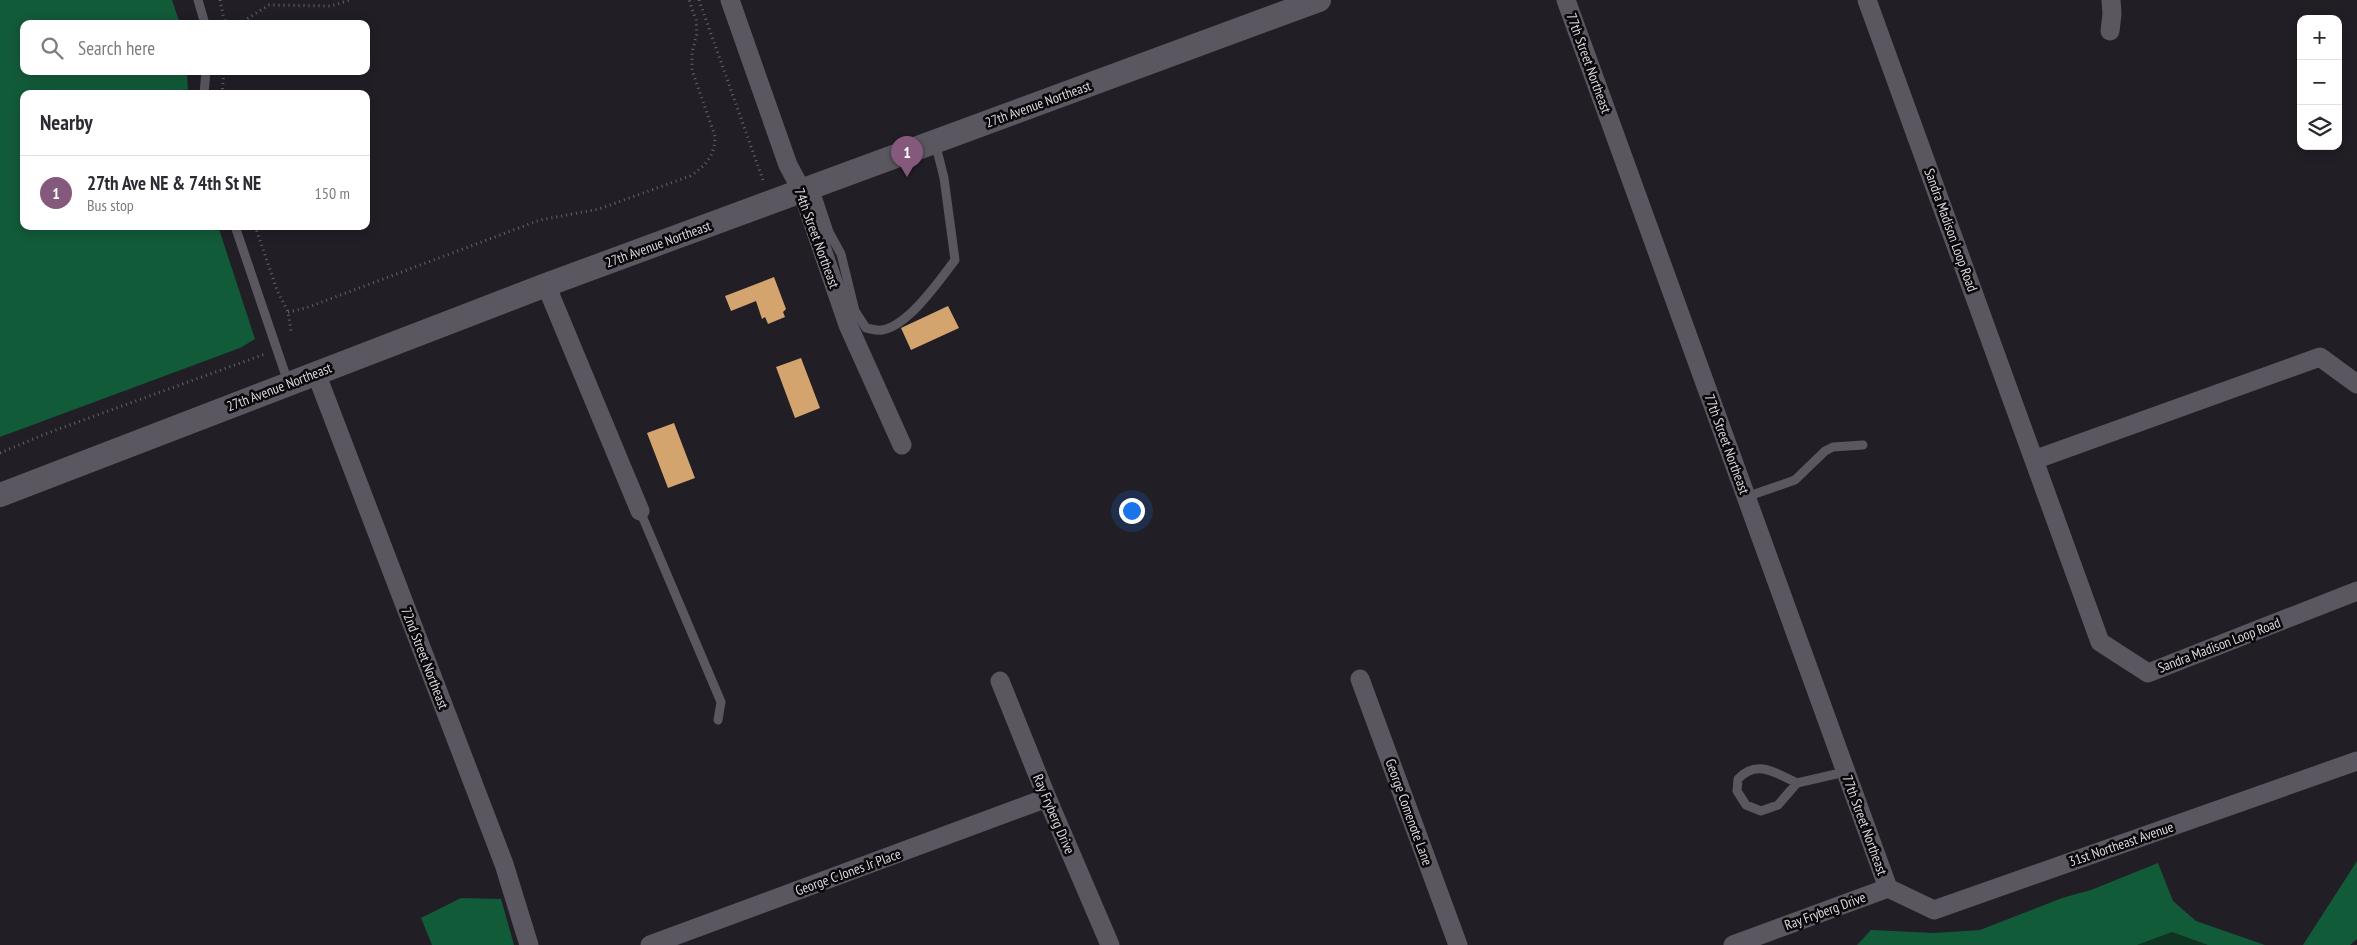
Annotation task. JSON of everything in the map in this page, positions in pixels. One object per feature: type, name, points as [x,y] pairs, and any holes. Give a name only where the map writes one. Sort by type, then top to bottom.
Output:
[{"type":"street","name":"74th Street Northeast","points":[[730,0],[788,165],[808,189],[848,325],[902,445]]},
{"type":"street","name":"27th Avenue Northeast","points":[[0,495],[316,373],[935,142],[1291,5],[1319,0]]},
{"type":"street","name":"77th Street Northeast","points":[[1566,0],[1888,888]]},
{"type":"street","name":"Sandra Madison Loop Road","points":[[1867,0],[2100,642],[2148,673],[2357,591]]},
{"type":"street","points":[[2110,31],[2111,0]]},
{"type":"street","points":[[546,286],[640,510]]},
{"type":"street","points":[[2034,460],[2320,357],[2357,384]]},
{"type":"street","name":"72nd Street Northeast","points":[[316,373],[504,864],[529,945]]},
{"type":"street","name":"George Comenote Lane","points":[[1360,679],[1458,945]]},
{"type":"street","name":"Ray Fryberg Drive","points":[[1000,681],[1047,798],[1110,945]]},
{"type":"street","name":"31st Northeast Avenue","points":[[1888,888],[1934,910],[2357,761]]},
{"type":"street","name":"George C Jones Jr Place","points":[[650,945],[1047,798]]},
{"type":"street","name":"Ray Fryberg Drive","points":[[1733,945],[1888,888]]},
{"type":"lane","points":[[198,0],[204,20]]},
{"type":"lane","points":[[204,90],[206,75]]},
{"type":"lane","points":[[808,189],[841,254],[855,311],[866,328],[882,330],[900,321],[918,306],[955,260],[944,178],[935,142]]},
{"type":"lane","points":[[235,230],[288,384]]},
{"type":"lane","points":[[1746,497],[1795,480],[1825,451],[1832,447],[1863,445]]},
{"type":"lane","points":[[640,510],[721,702],[718,720]]},
{"type":"lane","points":[[1797,783],[1774,772],[1759,768],[1746,771],[1738,779],[1737,791],[1746,805],[1761,811],[1778,805],[1797,783],[1845,772]]},
{"type":"path","points":[[220,0],[224,20]]},
{"type":"path","points":[[246,20],[269,6],[331,6],[350,0]]},
{"type":"path","points":[[288,312],[306,308],[540,220],[599,208],[690,176],[701,169],[710,158],[715,147],[715,136],[692,70],[692,53],[697,33],[696,20],[689,0]]},
{"type":"path","points":[[699,0],[772,202]]},
{"type":"path","points":[[222,90],[224,75]]},
{"type":"path","points":[[256,230],[277,290],[288,312],[291,331]]},
{"type":"path","points":[[0,453],[45,434],[265,354]]},
{"type":"green space","points":[[0,0],[172,0],[179,20],[20,20],[20,75],[187,75],[188,90],[20,90],[20,230],[219,230],[255,339],[240,348],[0,437]]},
{"type":"green space","points":[[2357,861],[2357,939],[2350,945],[2303,945]]},
{"type":"green space","points":[[2158,863],[2173,901],[2196,921],[2265,945],[2208,945],[2172,932],[2137,945],[1857,945],[1871,930],[1934,933],[1980,930],[2062,898],[2091,890]]},
{"type":"green space","points":[[461,898],[501,899],[514,945],[432,945],[421,918]]},
{"type":"green space","points":[[2172,932],[2208,945],[2137,945]]},
{"type":"building","points":[[774,277],[786,309],[783,312],[785,317],[768,324],[765,317],[762,319],[756,301],[731,311],[725,296]]},
{"type":"building","points":[[948,306],[959,328],[911,350],[901,328]]},
{"type":"building","points":[[801,358],[820,408],[795,418],[776,367]]},
{"type":"building","points":[[674,423],[695,478],[668,488],[647,433]]},
{"type":"place","name":"27th Ave NE & 74th St NE","points":[[907,177]]}]
